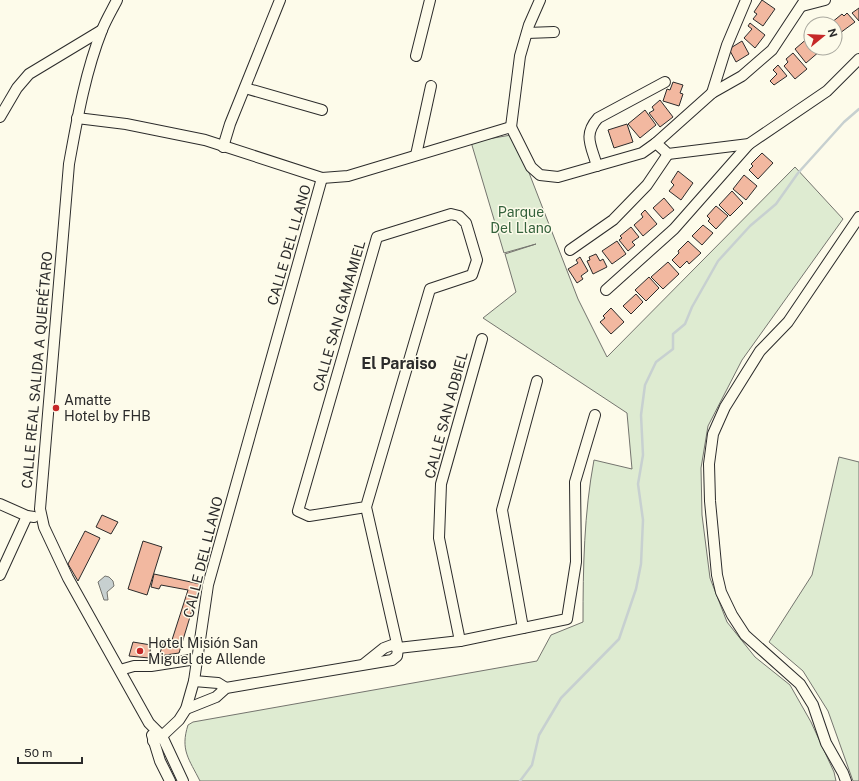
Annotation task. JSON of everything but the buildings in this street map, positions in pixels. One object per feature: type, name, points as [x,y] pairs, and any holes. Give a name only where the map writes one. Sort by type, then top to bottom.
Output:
[{"type":"street","name":"CALLE REAL SALIDA A QUERÉTARO","points":[[117,0],[102,30],[78,118],[69,164],[40,484],[40,509],[44,527],[68,578],[183,781]]},
{"type":"street","points":[[223,147],[230,124],[280,0]]},
{"type":"street","points":[[416,56],[430,0]]},
{"type":"street","points":[[540,0],[520,56],[511,127],[531,167],[540,175],[558,177],[642,153],[656,143],[712,93],[742,76],[772,50],[804,3],[825,0]]},
{"type":"street","points":[[712,93],[727,45],[746,0]]},
{"type":"street","points":[[0,117],[17,88],[30,74],[102,30]]},
{"type":"street","points":[[527,33],[554,32]]},
{"type":"street","points":[[606,290],[674,229],[749,144],[827,91],[859,59]]},
{"type":"street","points":[[597,166],[588,135],[591,126],[598,118],[665,82]]},
{"type":"street","points":[[416,155],[431,86]]},
{"type":"street","points":[[244,88],[322,110]]},
{"type":"street","points":[[78,118],[126,124],[205,140],[322,178]]},
{"type":"street","name":"CALLE DEL LLANO","points":[[158,738],[180,720],[186,709],[194,681],[208,585],[322,178],[348,176],[511,127]]},
{"type":"street","points":[[656,143],[668,154]]},
{"type":"street","points":[[570,250],[613,220],[647,185],[668,154],[749,144]]},
{"type":"street","name":"CALLE SAN GAMAMIEL","points":[[366,507],[309,516],[298,511],[377,237],[451,214],[459,216],[466,224],[477,260],[475,268],[472,275],[430,289],[366,507],[398,648]]},
{"type":"street","points":[[846,781],[826,743],[813,705],[800,684],[745,635],[732,615],[721,592],[717,575],[711,509],[709,464],[714,434],[725,407],[760,351],[788,322],[859,217]]},
{"type":"street","name":"CALLE SAN ADBIEL","points":[[460,641],[439,538],[441,484],[482,338]]},
{"type":"street","points":[[523,628],[502,510],[537,381]]},
{"type":"street","points":[[186,709],[216,697],[226,688],[363,665],[387,646],[392,645],[398,648],[460,641],[567,619],[576,562],[575,482],[595,415]]},
{"type":"street","points":[[0,504],[28,516],[42,518]]},
{"type":"street","points":[[0,575],[28,516]]},
{"type":"street","points":[[120,670],[134,666],[151,666],[196,659]]},
{"type":"street","points":[[194,681],[218,684],[226,688]]},
{"type":"street","name":"CALLE REAL SALIDA A QUERÉTARO","points":[[158,738],[170,781]]},
{"type":"green space","name":"Parque Del Llano","points":[[511,135],[526,165],[578,299],[607,357],[795,167],[843,219],[742,360],[708,426],[701,468],[702,515],[710,578],[727,622],[755,657],[790,685],[811,722],[834,772],[836,781],[200,781],[192,766],[185,748],[185,741],[188,725],[193,722],[537,661],[551,635],[583,622],[586,520],[594,460],[632,469],[627,413],[483,318],[516,292],[505,254],[536,244],[504,253],[471,142]]},
{"type":"green space","points":[[839,457],[859,462],[859,781],[853,781],[828,711],[803,671],[769,642],[812,575]]},
{"type":"shaded area","points":[[105,576],[109,577],[113,581],[114,586],[107,592],[108,600],[104,600],[98,582]]},
{"type":"waterway","points":[[520,781],[532,765],[539,735],[561,698],[619,639],[636,589],[641,564],[643,520],[638,484],[643,455],[641,415],[645,385],[656,362],[673,349],[673,334],[685,324],[692,307],[718,261],[750,226],[776,204],[798,173],[844,122],[859,109]]},
{"type":"place","name":"Amatte Hotel by FHB","points":[[56,408]]},
{"type":"place","name":"Hotel Misión San Miguel de Allende","points":[[140,651]]},
{"type":"district","name":"El Paraiso","points":[[399,363]]}]
